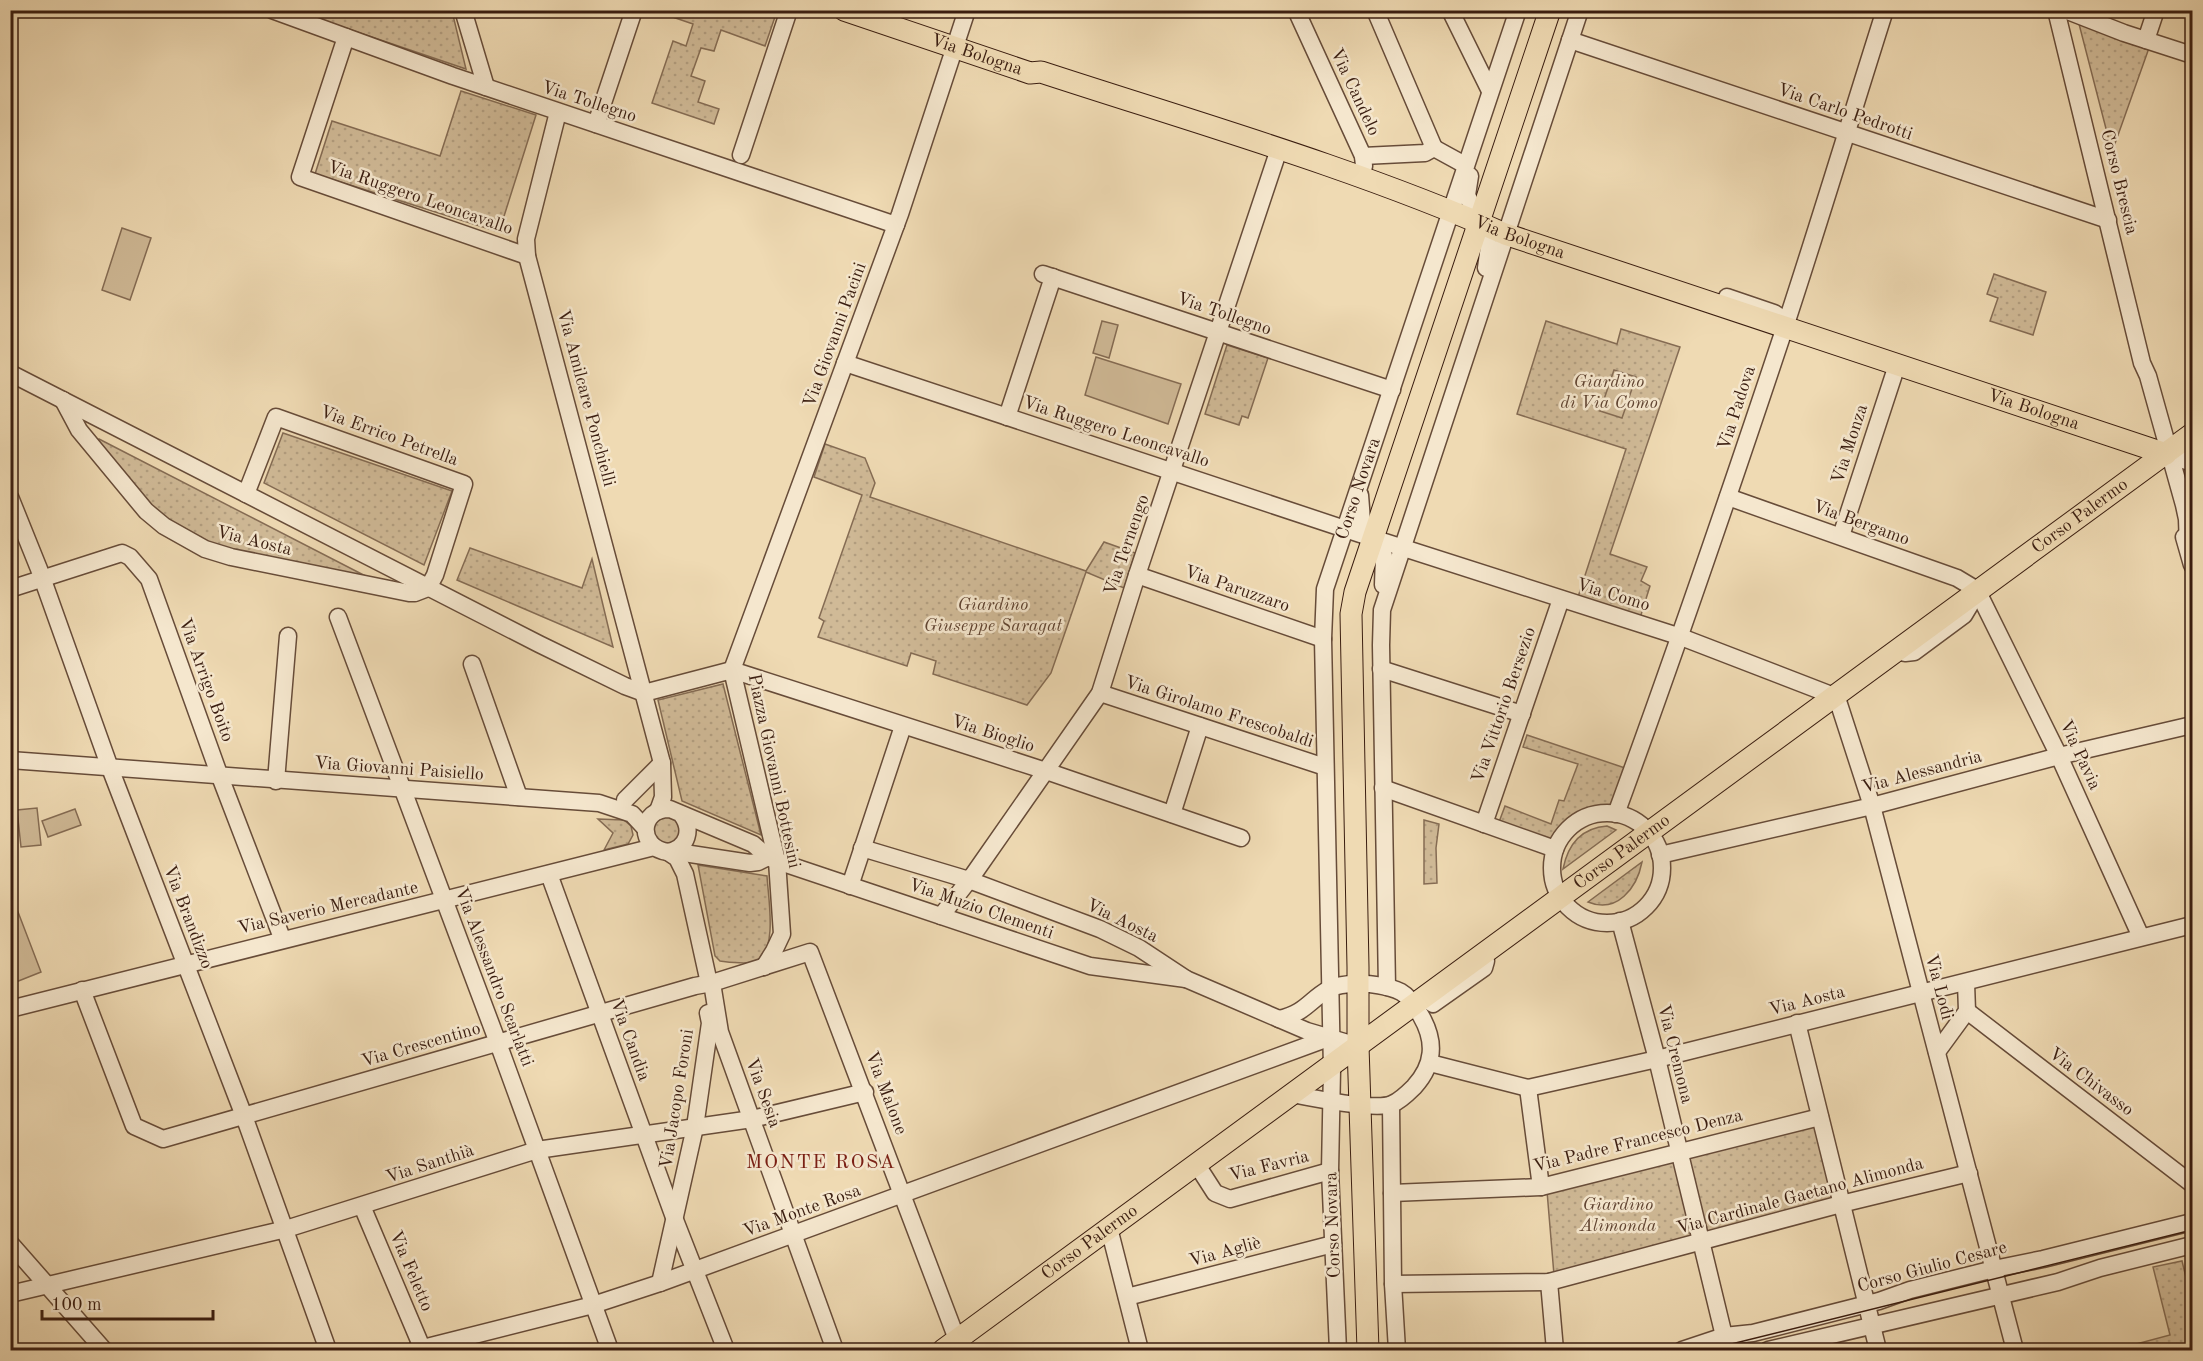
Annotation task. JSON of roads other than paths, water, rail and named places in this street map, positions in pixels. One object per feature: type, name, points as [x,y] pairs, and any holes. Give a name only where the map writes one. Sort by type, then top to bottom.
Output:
[{"type":"main road","name":"Via Bologna","points":[[844,10],[956,43]]},
{"type":"main road","name":"Via Bologna","points":[[873,10],[1030,73],[1041,72],[1279,149],[1362,167],[1505,234],[1784,331],[1872,357],[2164,454]]},
{"type":"main road","name":"Corso Novara","points":[[1368,1350],[1358,1046],[1359,983],[1351,614],[1355,592],[1550,10]]},
{"type":"main road","name":"Corso Palermo","points":[[954,1347],[1109,1228],[2193,434]]},
{"type":"street","name":"Via Tollegno","points":[[272,10],[291,12],[346,37],[486,87],[896,225]]},
{"type":"street","points":[[464,10],[486,87]]},
{"type":"street","points":[[596,124],[634,10]]},
{"type":"street","points":[[741,155],[789,10]]},
{"type":"street","name":"Via Giovanni Pacini","points":[[732,670],[896,225],[967,10]]},
{"type":"street","name":"Via Candelo","points":[[1296,10],[1362,167]]},
{"type":"street","points":[[1375,10],[1434,148],[1455,162],[1465,165]]},
{"type":"street","points":[[1450,10],[1490,90]]},
{"type":"street","name":"Corso Novara","points":[[1338,1350],[1330,1171],[1332,1066],[1323,639],[1325,589],[1518,10]]},
{"type":"street","points":[[1382,610],[1580,10]]},
{"type":"street","name":"Via Padova","points":[[1616,814],[1681,637],[1784,331],[1885,10]]},
{"type":"street","name":"Corso Brescia","points":[[2056,10],[2142,363],[2141,378],[2145,400],[2164,454],[2176,521],[2193,565]]},
{"type":"street","points":[[2065,10],[2193,55]]},
{"type":"street","points":[[2146,40],[2156,10]]},
{"type":"street","name":"Via Ruggero Leoncavallo","points":[[346,37],[300,177],[527,256]]},
{"type":"street","name":"Via Carlo Pedrotti","points":[[1570,40],[2108,220]]},
{"type":"street","name":"Via Amilcare Ponchielli","points":[[558,112],[526,239],[527,256],[644,693]]},
{"type":"street","points":[[1474,138],[1467,195],[1489,246],[1483,302]]},
{"type":"street","name":"Via Bologna","points":[[1362,167],[1425,153],[1434,148]]},
{"type":"street","name":"Via Ternengo","points":[[941,916],[969,880],[1100,693],[1279,149]]},
{"type":"street","name":"Via Tollegno","points":[[1007,417],[1048,275],[1392,390]]},
{"type":"street","name":"Via Ruggero Leoncavallo","points":[[845,363],[1374,538]]},
{"type":"street","name":"Via Monza","points":[[1841,536],[1897,366]]},
{"type":"street","points":[[10,373],[428,588],[601,675],[644,693],[662,763],[663,797],[658,810],[649,818],[645,828],[649,842],[677,858],[685,874],[708,983],[764,967]]},
{"type":"street","name":"Via Aosta","points":[[63,400],[79,430],[138,501],[155,519],[183,538],[205,549],[231,557],[379,588],[409,593],[428,588]]},
{"type":"street","name":"Via Errico Petrella","points":[[246,494],[276,417],[464,484],[435,575],[428,588]]},
{"type":"street","name":"Via Bologna","points":[[2164,454],[2193,463]]},
{"type":"street","points":[[1360,484],[1362,520],[1384,556],[1381,669],[1387,987]]},
{"type":"street","name":"Via Brandizzo","points":[[10,497],[42,578],[110,768],[244,1116],[328,1350]]},
{"type":"street","name":"Via Bergamo","points":[[1728,497],[1957,578],[1974,596]]},
{"type":"street","name":"Via Como","points":[[1374,538],[1681,637],[1831,701]]},
{"type":"street","name":"Via Arrigo Boito","points":[[10,590],[122,553],[130,557],[149,579],[219,774],[282,938]]},
{"type":"street","name":"Via Paruzzaro","points":[[1137,575],[1323,639]]},
{"type":"street","name":"Via Pavia","points":[[1974,596],[2059,756],[2141,937]]},
{"type":"street","name":"Via Vittorio Bersezio","points":[[1484,824],[1562,599]]},
{"type":"street","name":"Via Alessandro Scarlatti","points":[[338,617],[498,1043],[610,1350]]},
{"type":"street","points":[[276,781],[288,636]]},
{"type":"street","points":[[601,675],[626,669],[634,655]]},
{"type":"street","name":"Via Giovanni Paisiello","points":[[472,664],[519,797]]},
{"type":"street","points":[[1381,669],[1522,714]]},
{"type":"street","name":"Piazza Giovanni Bottesini","points":[[644,693],[732,670],[772,859],[782,934],[764,967]]},
{"type":"street","name":"Via Bioglio","points":[[732,670],[1046,771],[1241,838]]},
{"type":"street","name":"Via Girolamo Frescobaldi","points":[[1100,693],[1326,767]]},
{"type":"street","name":"Via Lodi","points":[[1831,701],[1872,806],[2015,1350]]},
{"type":"street","name":"Via Alessandria","points":[[1660,855],[1872,806],[2059,756],[2193,725]]},
{"type":"street","points":[[850,886],[903,726]]},
{"type":"street","points":[[1172,814],[1200,726]]},
{"type":"street","name":"Via Giovanni Paisiello","points":[[10,760],[599,803],[632,814],[645,828]]},
{"type":"street","points":[[625,800],[662,763]]},
{"type":"street","points":[[1383,788],[1555,849]]},
{"type":"street","name":"Via Giovanni Paisiello","points":[[599,803],[618,799],[658,810]]},
{"type":"street","name":"Piazza Giovanni Bottesini","points":[[658,810],[670,809],[753,844],[772,859]]},
{"type":"street","points":[[666,850],[686,840],[688,833],[686,820],[681,814]]},
{"type":"street","points":[[1596,814],[1616,814],[1637,822],[1649,833],[1660,855],[1661,876],[1653,897],[1638,913],[1620,921],[1603,923],[1582,917],[1561,898],[1552,875],[1555,849],[1564,833],[1579,821],[1596,814]]},
{"type":"street","name":"Via Aosta","points":[[862,848],[969,880],[1100,928],[1139,948],[1186,979],[1307,1031],[1358,1046]]},
{"type":"street","name":"Piazza Giovanni Bottesini","points":[[666,850],[750,864],[772,859]]},
{"type":"street","name":"Via Saverio Mercadante","points":[[10,1009],[282,938],[549,874],[666,850]]},
{"type":"street","name":"Via Muzio Clementi","points":[[772,859],[1090,966],[1186,979]]},
{"type":"street","name":"Via Candia","points":[[549,874],[675,1220],[726,1350]]},
{"type":"street","name":"Via Cremona","points":[[1620,921],[1657,1059],[1724,1336]]},
{"type":"street","name":"Via Aosta","points":[[1430,1063],[1528,1089],[1966,983],[2193,925]]},
{"type":"street","name":"Via Malone","points":[[764,967],[810,952],[903,1195],[954,1347]]},
{"type":"street","name":"Via Crescentino","points":[[82,990],[134,1126],[163,1139],[708,983]]},
{"type":"street","name":"Via Sesia","points":[[708,983],[720,1032],[835,1350]]},
{"type":"street","name":"Via Jacopo Foroni","points":[[660,1283],[695,1127],[710,1023],[708,983]]},
{"type":"street","points":[[1279,1019],[1299,1012],[1329,989],[1359,983],[1387,987],[1419,1001],[1427,1026],[1431,1049],[1430,1063],[1421,1079],[1409,1092],[1391,1105],[1361,1105],[1332,1100],[1300,1089]]},
{"type":"street","points":[[1937,1052],[1967,1011],[1966,983]]},
{"type":"street","name":"Via Chivasso","points":[[1967,1011],[2193,1184]]},
{"type":"street","points":[[1797,1023],[1878,1350]]},
{"type":"street","name":"Via Monte Rosa","points":[[420,1350],[593,1305],[660,1283],[1331,1037]]},
{"type":"street","points":[[1528,1089],[1541,1187]]},
{"type":"street","name":"Via Santhià","points":[[10,1294],[286,1229],[537,1150],[752,1119],[865,1092]]},
{"type":"street","points":[[1391,1105],[1393,1284],[1397,1350]]},
{"type":"street","name":"Via Padre Francesco Denza","points":[[1392,1193],[1541,1187],[1820,1117]]},
{"type":"street","name":"Via Favria","points":[[1197,1165],[1215,1192],[1230,1199],[1330,1171]]},
{"type":"street","name":"Via Cardinale Gaetano Alimonda","points":[[1393,1284],[1549,1282],[1841,1204],[1969,1173]]},
{"type":"street","name":"Via Feletto","points":[[362,1206],[420,1350]]},
{"type":"street","name":"Corso Giulio Cesare","points":[[1768,1350],[1869,1316],[1910,1290],[2193,1222]]},
{"type":"street","points":[[1109,1228],[1140,1350]]},
{"type":"street","points":[[10,1244],[104,1350]]},
{"type":"street","name":"Via Agliè","points":[[1127,1297],[1334,1244]]},
{"type":"street","name":"Corso Giulio Cesare","points":[[1682,1350],[1724,1336],[1869,1316],[2058,1282],[2100,1268],[2193,1245]]},
{"type":"street","points":[[1549,1282],[1556,1350]]},
{"type":"tram line","points":[[1707,1350],[2192,1230]]},
{"type":"district","name":"MONTE ROSA","points":[[821,1163]]},
{"type":"park label","name":"Giardino di Via Como","points":[[1609,392]]},
{"type":"park label","name":"Giardino Giuseppe Saragat","points":[[993,615]]},
{"type":"park label","name":"Giardino Alimonda","points":[[1618,1215]]}]
